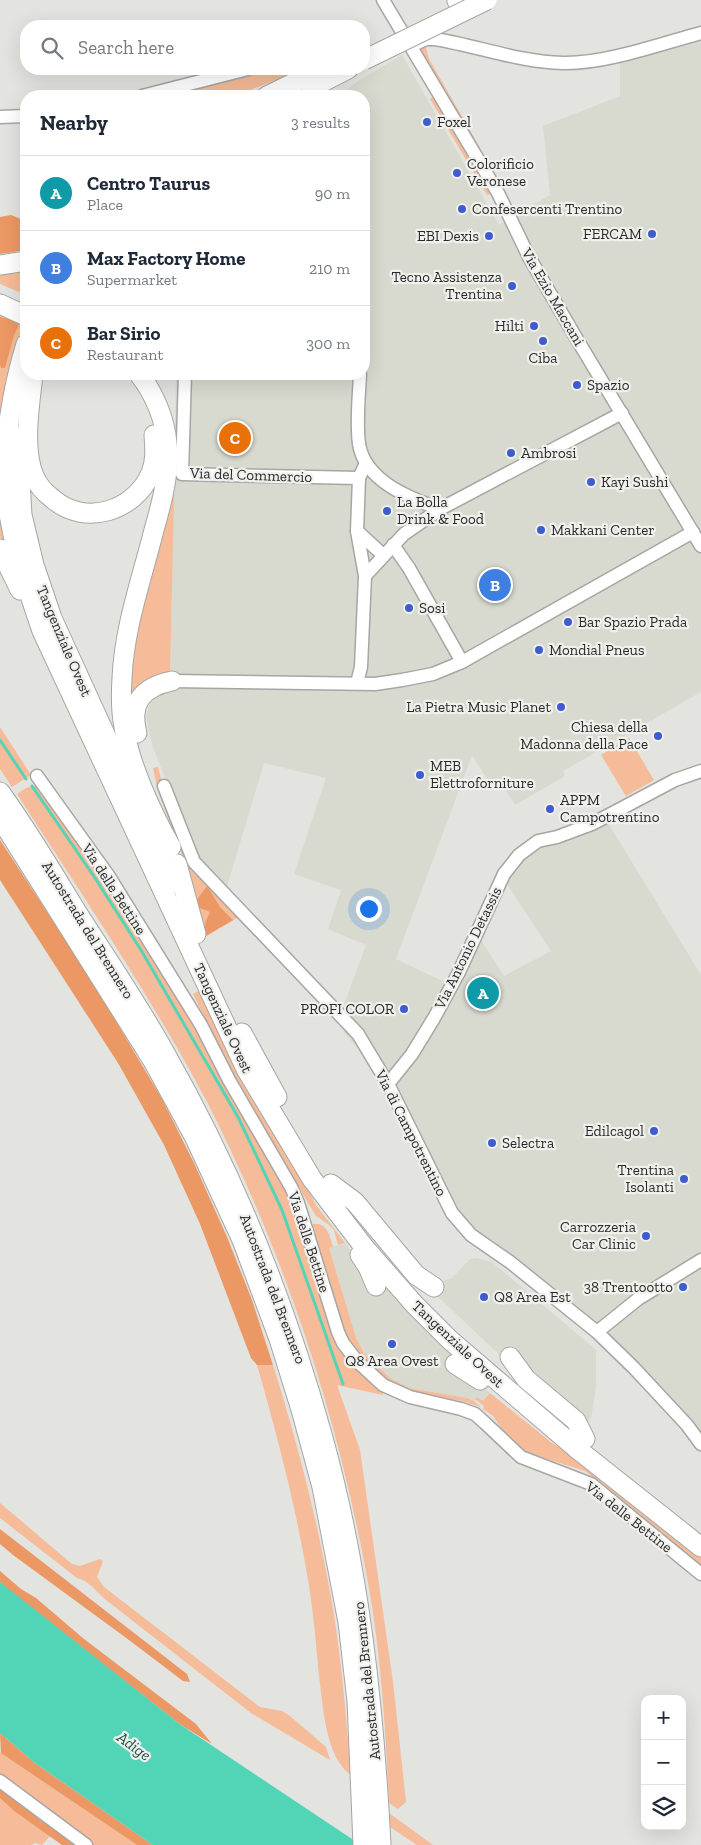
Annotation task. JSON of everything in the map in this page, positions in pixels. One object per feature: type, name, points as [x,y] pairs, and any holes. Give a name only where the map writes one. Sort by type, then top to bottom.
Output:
[{"type":"highway","points":[[370,45],[460,0]]},
{"type":"highway","points":[[370,59],[487,0]]},
{"type":"highway","points":[[293,90],[318,75]]},
{"type":"highway","points":[[0,265],[20,262]]},
{"type":"highway","points":[[0,292],[20,300]]},
{"type":"highway","points":[[0,304],[20,313]]},
{"type":"highway","name":"Tangenziale Ovest","points":[[20,367],[11,408],[6,463],[6,488],[23,574],[42,631],[246,1069],[312,1179],[364,1247],[414,1304],[474,1362],[701,1531]]},
{"type":"highway","name":"Tangenziale Ovest","points":[[31,380],[19,441],[22,516],[34,565],[52,618],[246,1040],[286,1114],[331,1184],[376,1242],[452,1324],[581,1443],[701,1547]]},
{"type":"highway","points":[[32,380],[28,441],[34,477],[44,492],[65,508],[76,512],[91,513],[115,509],[132,499],[145,485],[151,472],[154,460],[154,432],[137,388],[131,380]]},
{"type":"highway","points":[[144,380],[156,403],[165,434],[168,458],[158,514],[124,649],[122,713],[126,740],[139,777],[156,820],[171,847]]},
{"type":"highway","points":[[0,550],[6,565],[42,631]]},
{"type":"highway","points":[[172,681],[158,684],[146,692],[138,703],[134,719],[148,776],[180,870],[196,934]]},
{"type":"highway","name":"Autostrada del Brennero","points":[[2,804],[153,1061],[195,1138],[246,1249],[279,1339],[322,1487],[348,1622],[357,1701],[364,1845]]},
{"type":"highway","name":"Autostrada del Brennero","points":[[2,804],[160,1044],[203,1124],[254,1233],[292,1332],[324,1440],[349,1550],[362,1623],[371,1696],[381,1845]]},
{"type":"highway","points":[[312,1179],[321,1205],[368,1267],[376,1286]]},
{"type":"highway","points":[[331,1184],[355,1202],[416,1275],[434,1287]]},
{"type":"highway","points":[[454,1364],[472,1373],[553,1438],[581,1443],[576,1421],[526,1379],[510,1357]]},
{"type":"street","name":"Via Ezio Maccani","points":[[383,0],[406,48],[498,193],[529,257],[701,546]]},
{"type":"street","points":[[370,65],[372,66],[426,40],[435,39],[517,58],[564,63],[595,60],[701,33]]},
{"type":"street","points":[[166,90],[224,75]]},
{"type":"street","points":[[0,117],[20,116]]},
{"type":"street","name":"Via del Commercio","points":[[185,380],[182,474],[358,478]]},
{"type":"street","points":[[360,380],[359,445],[366,464],[375,475],[391,486],[415,500],[440,509]]},
{"type":"street","points":[[365,576],[404,534],[440,509],[622,413]]},
{"type":"street","points":[[357,683],[361,667],[365,576],[357,531],[358,478],[366,464]]},
{"type":"street","points":[[357,531],[383,555]]},
{"type":"street","points":[[172,681],[375,684],[433,674],[462,662],[693,532]]},
{"type":"street","points":[[393,545],[409,568],[462,662]]},
{"type":"street","name":"Via Antonio Detassis","points":[[388,1084],[412,1054],[434,1018],[458,974],[504,874],[519,855],[538,841],[557,837],[592,824],[675,780],[701,772]]},
{"type":"street","name":"Via delle Bettine","points":[[37,776],[108,875],[201,1025],[229,1080],[291,1187],[298,1202],[338,1332],[343,1344],[356,1360],[388,1388],[410,1397],[475,1414],[486,1422],[521,1458],[591,1484],[701,1574]]},
{"type":"street","name":"Via di Campotrentino","points":[[164,786],[194,862],[358,1034],[388,1084],[452,1213],[464,1228],[510,1262],[597,1332],[634,1368],[687,1425],[701,1444]]},
{"type":"street","points":[[597,1332],[638,1299],[701,1260]]},
{"type":"street","points":[[0,1781],[86,1845]]},
{"type":"shaded area","points":[[701,37],[701,692],[563,771],[565,776],[515,805],[500,781],[491,785],[472,755],[396,959],[455,987],[479,937],[504,976],[551,951],[505,881],[521,857],[544,843],[608,823],[701,975],[701,1432],[451,1215],[373,1064],[344,1033],[342,1010],[366,945],[328,929],[341,890],[294,874],[326,778],[264,763],[226,890],[198,860],[152,745],[146,715],[151,700],[170,689],[176,380],[370,380],[370,90],[346,90],[402,55],[499,225],[550,195],[543,126],[620,96],[620,60]]},
{"type":"shaded area","points":[[425,44],[429,59],[480,148],[478,149],[419,49]]},
{"type":"shaded area","points":[[240,75],[289,75],[250,90],[183,90]]},
{"type":"shaded area","points":[[433,97],[490,194],[487,195],[430,99]]},
{"type":"shaded area","points":[[11,215],[20,219],[20,251],[0,254],[0,217]]},
{"type":"shaded area","points":[[20,267],[20,292],[0,284],[0,270]]},
{"type":"shaded area","points":[[0,311],[20,321],[20,341],[11,377],[22,589],[0,536]]},
{"type":"shaded area","points":[[0,317],[20,322],[14,335],[5,368],[1,368],[0,365]]},
{"type":"shaded area","points":[[175,454],[170,677],[127,720],[127,671]]},
{"type":"shaded area","points":[[0,727],[31,775],[12,787],[0,769]]},
{"type":"shaded area","points":[[629,738],[654,780],[626,796],[601,755]]},
{"type":"shaded area","points":[[158,767],[167,801],[192,871],[239,917],[206,936],[181,853],[158,791],[153,768]]},
{"type":"shaded area","points":[[38,785],[90,859],[197,1026],[279,1175],[293,1208],[341,1350],[360,1372],[383,1390],[383,1395],[337,1385],[360,1450],[393,1682],[406,1802],[398,1809],[389,1803],[378,1655],[372,1606],[360,1541],[328,1411],[287,1285],[263,1223],[207,1102],[163,1023],[17,794],[26,788]]},
{"type":"shaded area","points":[[0,840],[94,984],[162,1099],[194,1163],[227,1237],[252,1300],[273,1365],[257,1365],[251,1358],[200,1224],[164,1145],[118,1063],[0,880]]},
{"type":"shaded area","points":[[207,886],[220,907],[233,920],[206,936],[205,924],[210,913],[197,907],[196,901]]},
{"type":"shaded area","points":[[201,990],[316,1205],[345,1243],[338,1245],[334,1230],[316,1216],[248,1105],[193,994]]},
{"type":"shaded area","points":[[313,1224],[322,1225],[329,1234],[333,1247],[329,1248],[356,1338],[364,1353],[390,1378],[409,1388],[467,1398],[481,1407],[462,1401],[407,1391],[376,1374],[346,1338],[311,1226]]},
{"type":"shaded area","points":[[345,1243],[362,1265],[381,1281],[457,1357],[466,1373],[490,1393],[483,1401],[477,1397],[474,1401],[467,1398],[409,1388],[390,1378],[364,1353],[356,1338],[329,1248]]},
{"type":"shaded area","points":[[476,1258],[492,1262],[596,1350],[596,1387],[591,1418],[587,1422],[521,1359],[506,1361],[431,1290],[437,1283],[452,1278],[470,1259]]},
{"type":"shaded area","points":[[257,1365],[273,1365],[291,1425],[314,1516],[336,1629],[344,1691],[351,1775],[342,1767],[336,1756],[327,1730],[312,1608],[299,1530]]},
{"type":"shaded area","points":[[490,1393],[552,1443],[582,1460],[701,1556],[701,1565],[585,1471],[525,1452],[504,1432],[493,1416],[483,1409],[484,1406],[475,1399],[477,1397],[483,1401]]},
{"type":"shaded area","points":[[0,1503],[72,1564],[80,1566],[100,1559],[103,1561],[97,1577],[104,1587],[260,1707],[282,1711],[290,1716],[326,1747],[330,1760],[251,1713],[106,1600],[89,1584],[77,1578],[0,1518]]},
{"type":"shaded area","points":[[0,1529],[187,1674],[190,1682],[183,1681],[13,1555],[0,1544]]},
{"type":"shaded area","points":[[0,1571],[21,1589],[36,1598],[84,1639],[196,1724],[212,1744],[181,1725],[6,1588],[0,1582]]},
{"type":"shaded area","points":[[0,1733],[35,1763],[153,1845],[137,1845],[1,1753]]},
{"type":"shaded area","points":[[0,1752],[137,1845],[93,1845],[81,1837],[0,1775]]},
{"type":"shaded area","points":[[0,1786],[41,1821],[80,1845],[62,1845],[14,1811],[0,1798]]},
{"type":"shaded area","points":[[0,1798],[14,1811],[50,1836],[42,1845],[35,1843],[31,1845],[0,1845]]},
{"type":"shaded area","points":[[389,1813],[433,1845],[417,1845],[390,1827]]},
{"type":"water","name":"Adige","points":[[0,1582],[181,1725],[361,1845],[153,1845],[35,1763],[0,1733]]},
{"type":"waterway","points":[[0,740],[26,779]]},
{"type":"waterway","points":[[32,786],[95,878],[141,950],[238,1117],[282,1210],[343,1384]]},
{"type":"place","name":"Foxel","points":[[427,122]]},
{"type":"place","name":"Colorificio Veronese","points":[[457,173]]},
{"type":"place","name":"Confesercenti Trentino","points":[[462,209]]},
{"type":"place","name":"FERCAM","points":[[652,234]]},
{"type":"place","name":"EBI Dexis","points":[[489,236]]},
{"type":"place","name":"Tecno Assistenza Trentina","points":[[512,286]]},
{"type":"place","name":"Hilti","points":[[534,326]]},
{"type":"place","name":"Ciba","points":[[543,341]]},
{"type":"place","name":"Spazio","points":[[577,385]]},
{"type":"place","name":"Bar Sirio","points":[[235,438]]},
{"type":"place","name":"Ambrosi","points":[[511,453]]},
{"type":"place","name":"Kayi Sushi","points":[[591,482]]},
{"type":"place","name":"La Bolla Drink & Food","points":[[387,511]]},
{"type":"place","name":"Makkani Center","points":[[541,530]]},
{"type":"place","name":"Max Factory Home","points":[[495,585]]},
{"type":"place","name":"Sosi","points":[[409,608]]},
{"type":"place","name":"Bar Spazio Prada","points":[[568,622]]},
{"type":"place","name":"Mondial Pneus","points":[[539,650]]},
{"type":"place","name":"La Pietra Music Planet","points":[[561,707]]},
{"type":"place","name":"Chiesa della Madonna della Pace","points":[[658,736]]},
{"type":"place","name":"MEB Elettroforniture","points":[[420,775]]},
{"type":"place","name":"APPM Campotrentino","points":[[550,809]]},
{"type":"place","name":"Centro Taurus","points":[[483,993]]},
{"type":"place","name":"PROFI COLOR","points":[[404,1009]]},
{"type":"place","name":"Edilcagol","points":[[654,1131]]},
{"type":"place","name":"Selectra","points":[[492,1143]]},
{"type":"place","name":"Trentina Isolanti","points":[[684,1179]]},
{"type":"place","name":"Carrozzeria Car Clinic","points":[[646,1236]]},
{"type":"place","name":"38 Trentootto","points":[[683,1287]]},
{"type":"place","name":"Q8 Area Est","points":[[484,1297]]},
{"type":"place","name":"Q8 Area Ovest","points":[[392,1344]]}]
